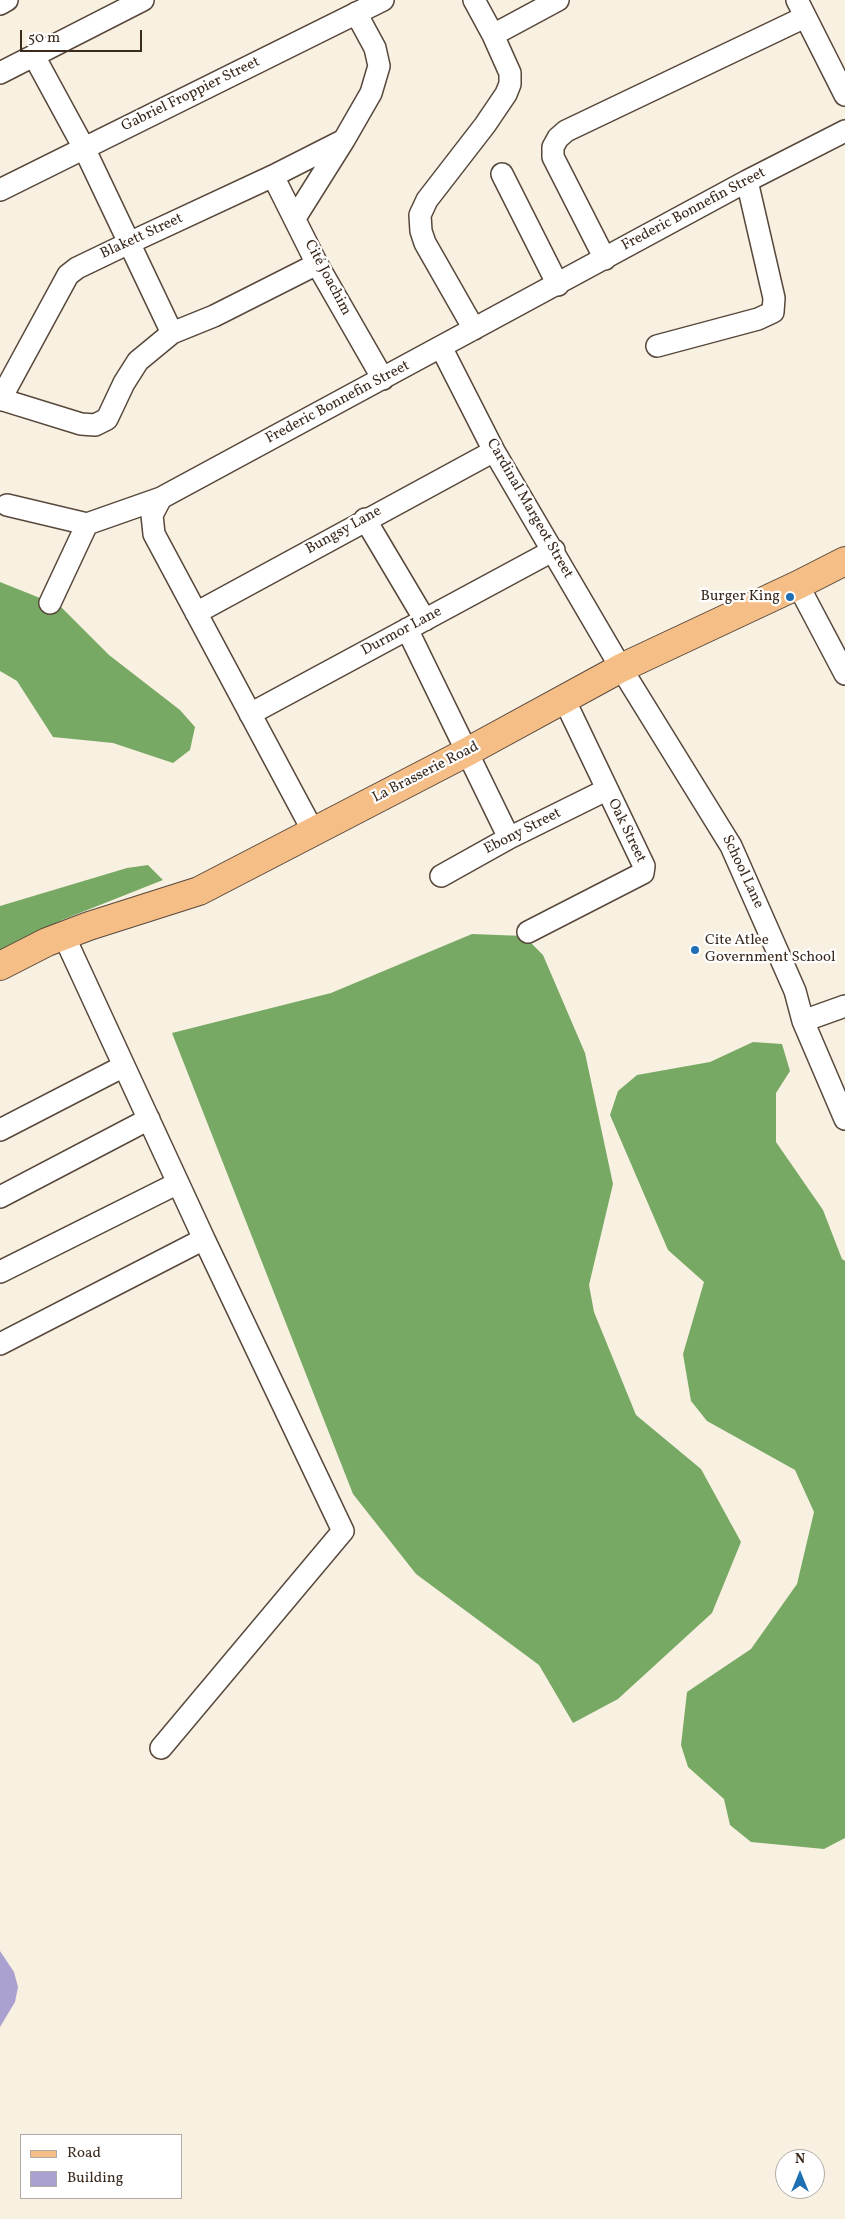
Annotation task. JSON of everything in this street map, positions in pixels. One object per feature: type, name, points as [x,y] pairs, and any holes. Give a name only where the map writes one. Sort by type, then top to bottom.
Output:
[{"type":"main road","name":"La Brasserie Road","points":[[0,966],[64,936],[199,891],[467,752],[621,668],[845,561]]},
{"type":"street","points":[[0,4],[7,0]]},
{"type":"street","points":[[0,73],[143,0]]},
{"type":"street","name":"Gabriel Froppier Street","points":[[0,190],[383,0]]},
{"type":"street","points":[[474,0],[510,72],[510,84],[506,94],[485,125],[427,200],[420,215],[421,231],[425,243],[474,329]]},
{"type":"street","points":[[493,35],[558,0]]},
{"type":"street","points":[[605,259],[553,157],[553,147],[558,138],[566,131],[801,8],[845,95]]},
{"type":"street","points":[[295,218],[344,140],[370,93],[379,66],[375,48],[356,13]]},
{"type":"street","points":[[34,56],[84,148],[172,333]]},
{"type":"street","name":"Frederic Bonnefin Street","points":[[87,524],[161,498],[558,285],[747,181],[845,131]]},
{"type":"street","name":"Blakett Street","points":[[0,400],[68,275],[77,268],[273,176],[344,140]]},
{"type":"street","points":[[502,174],[558,285]]},
{"type":"street","name":"Cité Joachim","points":[[273,176],[317,264],[383,379]]},
{"type":"street","points":[[657,346],[758,318],[773,312],[774,298],[747,181]]},
{"type":"street","points":[[0,400],[81,424],[95,426],[107,419],[138,361],[172,333],[214,316],[317,264]]},
{"type":"street","name":"Cardinal Margeot Street","points":[[441,347],[494,451],[554,550],[621,668]]},
{"type":"street","name":"Bungsy Lane","points":[[196,613],[494,451]]},
{"type":"street","points":[[161,498],[152,515],[154,534],[313,831]]},
{"type":"street","points":[[7,505],[87,524],[50,603]]},
{"type":"street","points":[[365,520],[416,625],[467,752],[509,838]]},
{"type":"street","name":"Durmor Lane","points":[[250,714],[554,550]]},
{"type":"street","points":[[798,585],[845,674]]},
{"type":"street","name":"School Lane","points":[[621,668],[732,846],[795,991],[803,1021],[845,1119]]},
{"type":"street","name":"Oak Street","points":[[528,932],[643,873],[644,866],[564,699]]},
{"type":"street","name":"Ebony Street","points":[[441,876],[509,838],[606,790]]},
{"type":"street","points":[[64,936],[204,1239],[343,1531],[162,1748]]},
{"type":"street","points":[[803,1021],[845,1006]]},
{"type":"street","points":[[0,1130],[124,1066]]},
{"type":"street","points":[[0,1197],[149,1120]]},
{"type":"street","points":[[0,1272],[178,1183]]},
{"type":"street","points":[[0,1344],[204,1239]]},
{"type":"green space","points":[[0,582],[60,606],[109,655],[180,710],[195,727],[190,750],[173,763],[113,743],[53,737],[17,681],[0,671]]},
{"type":"green space","points":[[148,865],[163,880],[62,920],[0,951],[0,906],[127,868]]},
{"type":"green space","points":[[472,934],[524,936],[543,955],[585,1053],[613,1184],[589,1285],[594,1312],[636,1415],[701,1469],[741,1542],[712,1613],[618,1699],[573,1723],[539,1665],[416,1574],[353,1494],[172,1033],[331,993]]},
{"type":"green space","points":[[753,1042],[782,1044],[790,1071],[776,1093],[776,1142],[823,1210],[842,1259],[845,1261],[845,1838],[824,1849],[751,1842],[730,1825],[724,1799],[688,1767],[681,1745],[687,1692],[751,1649],[797,1584],[814,1512],[795,1470],[707,1421],[691,1401],[683,1354],[704,1282],[668,1250],[610,1115],[618,1091],[637,1075],[710,1062]]},
{"type":"building","points":[[0,1951],[14,1972],[18,1987],[15,2002],[0,2027]]},
{"type":"place","name":"Burger King","points":[[790,597]]},
{"type":"place","name":"Cite Atlee Government School","points":[[695,950]]}]
